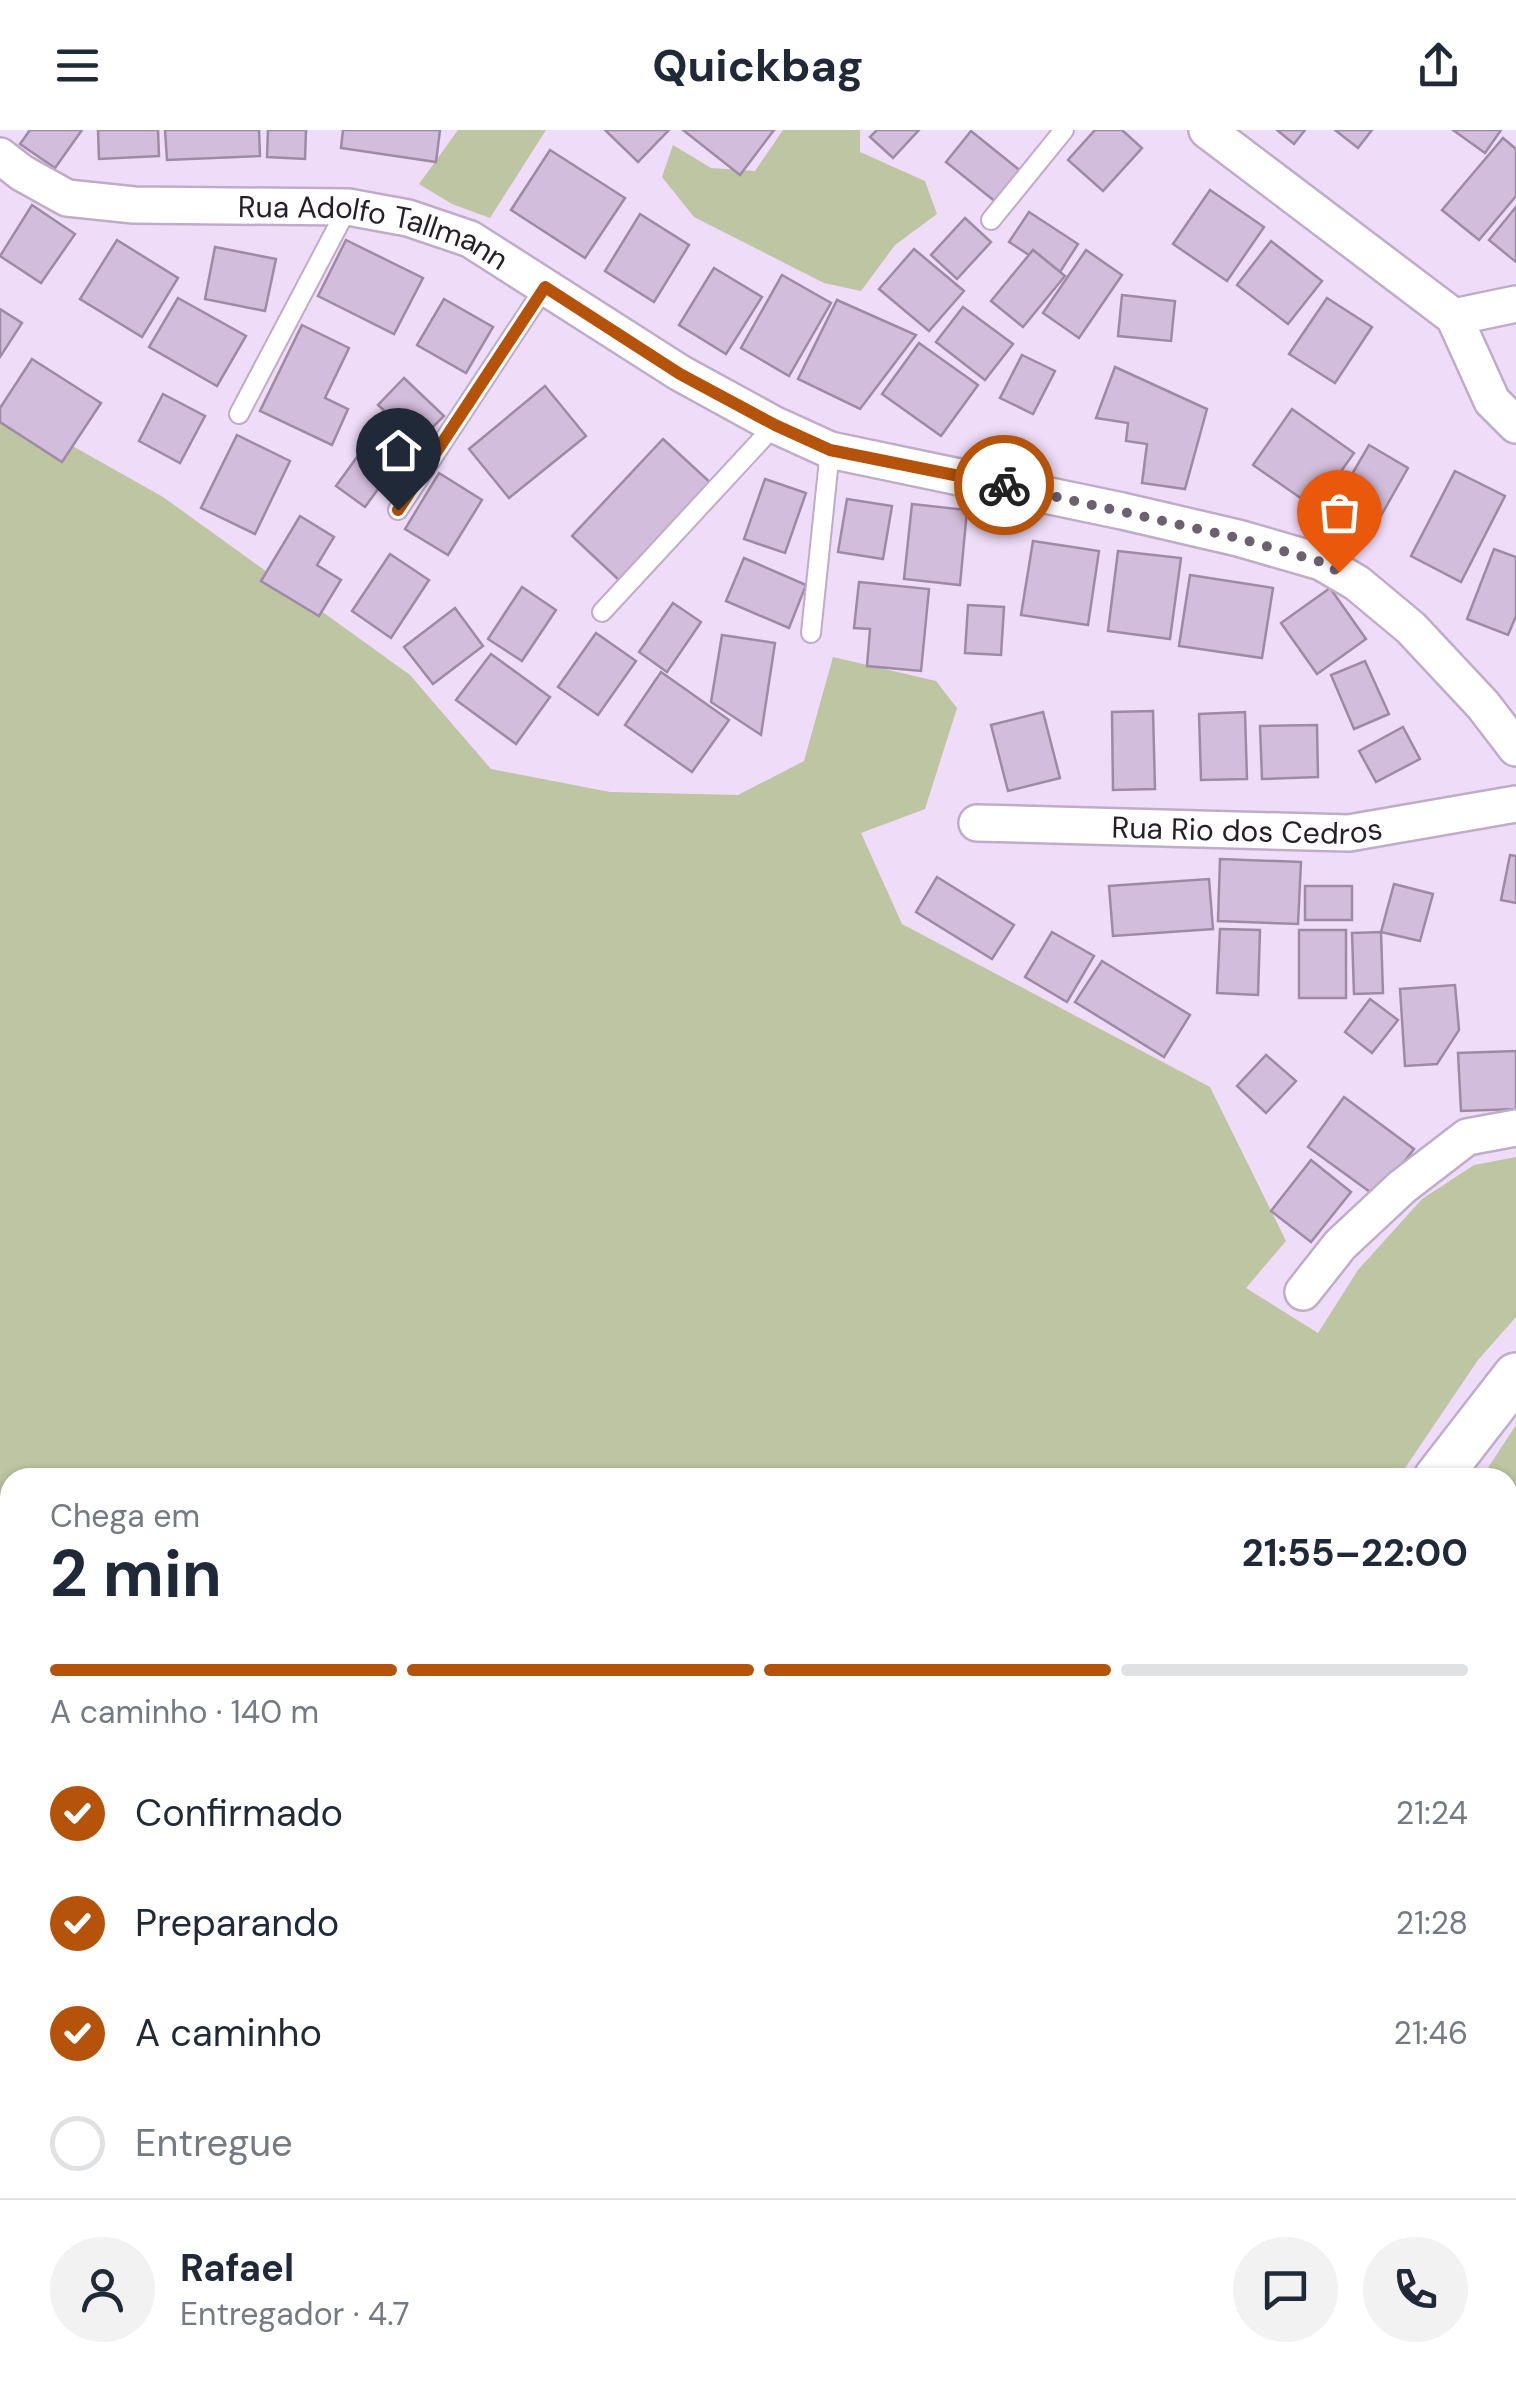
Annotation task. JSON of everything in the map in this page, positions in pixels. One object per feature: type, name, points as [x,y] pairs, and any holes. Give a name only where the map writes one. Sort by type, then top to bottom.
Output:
[{"type":"street","points":[[1207,130],[1454,317],[1492,402],[1516,424]]},
{"type":"street","name":"Rua Adolfo Tallmann","points":[[0,156],[67,198],[134,205],[348,207],[408,218],[470,239],[680,374],[830,450],[1141,516],[1321,562],[1358,584],[1411,628],[1483,705],[1516,748]]},
{"type":"street","points":[[1454,317],[1516,304]]},
{"type":"street","name":"Rua Rio dos Cedros","points":[[977,823],[1348,833],[1516,804]]},
{"type":"street","points":[[1303,1292],[1340,1245],[1402,1187],[1467,1137],[1516,1128]]},
{"type":"street","points":[[1445,1468],[1516,1376]]},
{"type":"lane","points":[[991,220],[1064,130]]},
{"type":"lane","points":[[239,414],[348,207]]},
{"type":"lane","points":[[398,510],[545,287]]},
{"type":"lane","points":[[602,612],[775,425]]},
{"type":"lane","points":[[812,632],[830,450]]},
{"type":"green space","points":[[458,130],[546,130],[490,218],[452,204],[419,184]]},
{"type":"green space","points":[[783,130],[860,130],[860,152],[925,181],[937,214],[895,245],[861,291],[824,283],[694,217],[662,177],[673,145],[711,168],[755,171]]},
{"type":"green space","points":[[0,405],[163,497],[410,675],[491,769],[610,792],[738,795],[804,761],[833,657],[936,681],[957,708],[925,809],[861,833],[902,924],[1210,1087],[1286,1241],[1246,1288],[1318,1333],[1358,1270],[1422,1199],[1474,1165],[1516,1157],[1516,1317],[1478,1360],[1405,1468],[0,1468]]},
{"type":"green space","points":[[1516,1425],[1516,1468],[1488,1468]]},
{"type":"building","points":[[30,130],[82,130],[55,168],[20,144]]},
{"type":"building","points":[[98,130],[158,130],[159,156],[99,159]]},
{"type":"building","points":[[165,130],[259,130],[260,156],[167,160]]},
{"type":"building","points":[[268,130],[306,130],[305,159],[267,157]]},
{"type":"building","points":[[343,130],[440,130],[436,162],[341,148]]},
{"type":"building","points":[[605,130],[669,130],[638,162]]},
{"type":"building","points":[[683,130],[774,130],[740,175]]},
{"type":"building","points":[[877,130],[919,130],[893,158],[870,137]]},
{"type":"building","points":[[1095,130],[1122,130],[1142,148],[1103,191],[1068,160]]},
{"type":"building","points":[[1277,130],[1305,130],[1294,144]]},
{"type":"building","points":[[1335,130],[1372,130],[1358,148]]},
{"type":"building","points":[[1453,130],[1501,130],[1485,153]]},
{"type":"building","points":[[971,131],[1022,172],[997,203],[946,162]]},
{"type":"building","points":[[1503,138],[1516,149],[1516,196],[1479,240],[1442,210]]},
{"type":"building","points":[[550,150],[625,198],[585,258],[511,210]]},
{"type":"building","points":[[1210,190],[1264,227],[1227,281],[1173,244]]},
{"type":"building","points":[[32,205],[75,234],[41,283],[0,256]]},
{"type":"building","points":[[1516,207],[1516,262],[1489,240]]},
{"type":"building","points":[[1029,212],[1078,244],[1060,272],[1033,250],[1029,255],[1009,242]]},
{"type":"building","points":[[640,214],[689,245],[654,302],[605,271]]},
{"type":"building","points":[[965,218],[991,242],[957,279],[931,255]]},
{"type":"building","points":[[117,240],[178,278],[142,337],[80,299]]},
{"type":"building","points":[[346,240],[423,278],[394,334],[318,296]]},
{"type":"building","points":[[1271,241],[1322,281],[1288,324],[1237,285]]},
{"type":"building","points":[[215,247],[276,259],[265,311],[205,299]]},
{"type":"building","points":[[914,249],[964,291],[929,331],[879,289]]},
{"type":"building","points":[[1033,250],[1065,276],[1023,327],[991,301]]},
{"type":"building","points":[[1086,250],[1122,275],[1079,338],[1043,313]]},
{"type":"building","points":[[714,268],[762,297],[726,354],[679,325]]},
{"type":"building","points":[[782,275],[831,303],[789,376],[741,348]]},
{"type":"building","points":[[1122,295],[1175,301],[1171,341],[1118,336]]},
{"type":"building","points":[[178,298],[246,336],[217,386],[149,347]]},
{"type":"building","points":[[1327,298],[1372,327],[1335,383],[1289,354]]},
{"type":"building","points":[[444,299],[493,327],[466,373],[417,345]]},
{"type":"building","points":[[837,300],[916,335],[860,409],[798,379]]},
{"type":"building","points":[[963,307],[1013,344],[985,380],[936,342]]},
{"type":"building","points":[[0,309],[22,323],[0,357]]},
{"type":"building","points":[[302,325],[349,348],[325,398],[348,409],[332,445],[260,411]]},
{"type":"building","points":[[919,343],[978,385],[941,436],[882,394]]},
{"type":"building","points":[[1022,355],[1055,371],[1033,414],[1000,398]]},
{"type":"building","points":[[32,359],[101,403],[62,462],[0,422],[0,408]]},
{"type":"building","points":[[1115,367],[1207,409],[1185,489],[1142,483],[1147,444],[1126,441],[1128,423],[1096,418]]},
{"type":"building","points":[[404,378],[444,416],[418,442],[378,405]]},
{"type":"building","points":[[545,386],[586,436],[509,498],[469,449]]},
{"type":"building","points":[[163,394],[205,416],[180,463],[139,441]]},
{"type":"building","points":[[1292,409],[1354,453],[1315,508],[1253,465]]},
{"type":"building","points":[[376,431],[405,452],[365,507],[336,486]]},
{"type":"building","points":[[237,435],[290,461],[255,534],[201,508]]},
{"type":"building","points":[[663,439],[712,484],[621,582],[572,536]]},
{"type":"building","points":[[1369,445],[1408,468],[1374,528],[1334,505]]},
{"type":"building","points":[[1455,471],[1505,496],[1461,582],[1411,556]]},
{"type":"building","points":[[439,473],[482,500],[448,555],[405,529]]},
{"type":"building","points":[[765,479],[806,493],[785,553],[744,539]]},
{"type":"building","points":[[847,499],[892,506],[883,559],[838,552]]},
{"type":"building","points":[[912,504],[967,510],[960,585],[904,579]]},
{"type":"building","points":[[300,516],[334,537],[317,565],[341,580],[319,616],[261,581]]},
{"type":"building","points":[[1033,541],[1099,551],[1088,625],[1021,615]]},
{"type":"building","points":[[1494,549],[1516,557],[1516,616],[1508,635],[1467,619]]},
{"type":"building","points":[[1118,551],[1181,558],[1170,639],[1108,631]]},
{"type":"building","points":[[390,554],[429,580],[391,638],[352,611]]},
{"type":"building","points":[[744,558],[806,585],[789,628],[726,601]]},
{"type":"building","points":[[1190,575],[1273,588],[1262,658],[1179,646]]},
{"type":"building","points":[[859,582],[929,589],[921,671],[867,666],[870,629],[854,628]]},
{"type":"building","points":[[522,587],[556,610],[522,661],[488,639]]},
{"type":"building","points":[[1330,588],[1366,639],[1317,674],[1281,623]]},
{"type":"building","points":[[673,603],[701,622],[667,672],[639,652]]},
{"type":"building","points":[[968,605],[1004,607],[1001,655],[965,653]]},
{"type":"building","points":[[455,608],[483,646],[433,684],[404,647]]},
{"type":"building","points":[[596,633],[636,661],[598,715],[558,687]]},
{"type":"building","points":[[722,635],[775,643],[761,735],[711,702]]},
{"type":"building","points":[[491,654],[550,697],[516,744],[456,700]]},
{"type":"building","points":[[1365,661],[1389,714],[1354,729],[1331,675]]},
{"type":"building","points":[[661,672],[729,720],[692,772],[625,725]]},
{"type":"building","points":[[1153,711],[1155,789],[1113,790],[1112,712]]},
{"type":"building","points":[[1043,712],[1060,778],[1008,791],[991,725]]},
{"type":"building","points":[[1245,712],[1247,779],[1201,780],[1199,714]]},
{"type":"building","points":[[1317,725],[1318,777],[1262,779],[1260,726]]},
{"type":"building","points":[[1403,727],[1420,759],[1376,782],[1359,751]]},
{"type":"building","points":[[1510,855],[1516,856],[1516,903],[1501,900]]},
{"type":"building","points":[[1220,859],[1301,862],[1298,924],[1218,921]]},
{"type":"building","points":[[937,877],[1014,925],[992,959],[916,912]]},
{"type":"building","points":[[1209,879],[1213,929],[1113,936],[1109,886]]},
{"type":"building","points":[[1394,884],[1433,894],[1420,941],[1381,932]]},
{"type":"building","points":[[1305,886],[1352,886],[1352,920],[1305,920]]},
{"type":"building","points":[[1220,929],[1260,930],[1258,995],[1217,993]]},
{"type":"building","points":[[1299,930],[1346,930],[1346,998],[1299,998]]},
{"type":"building","points":[[1052,932],[1094,956],[1067,1002],[1025,977]]},
{"type":"building","points":[[1381,932],[1383,993],[1354,994],[1352,933]]},
{"type":"building","points":[[1102,961],[1190,1015],[1164,1057],[1075,1002]]},
{"type":"building","points":[[1455,985],[1459,1030],[1437,1064],[1405,1066],[1400,989]]},
{"type":"building","points":[[1370,999],[1398,1020],[1372,1053],[1345,1032]]},
{"type":"building","points":[[1516,1051],[1516,1109],[1461,1111],[1458,1053]]},
{"type":"building","points":[[1266,1055],[1296,1081],[1266,1113],[1237,1086]]},
{"type":"building","points":[[1344,1097],[1414,1149],[1377,1197],[1308,1147]]},
{"type":"building","points":[[1311,1160],[1351,1192],[1311,1242],[1271,1211]]},
{"type":"way so far","points":[[1004,485],[1238,538],[1321,562],[1339,572]]},
{"type":"route","points":[[398,510],[545,287],[680,374],[830,450],[1004,485]]}]
